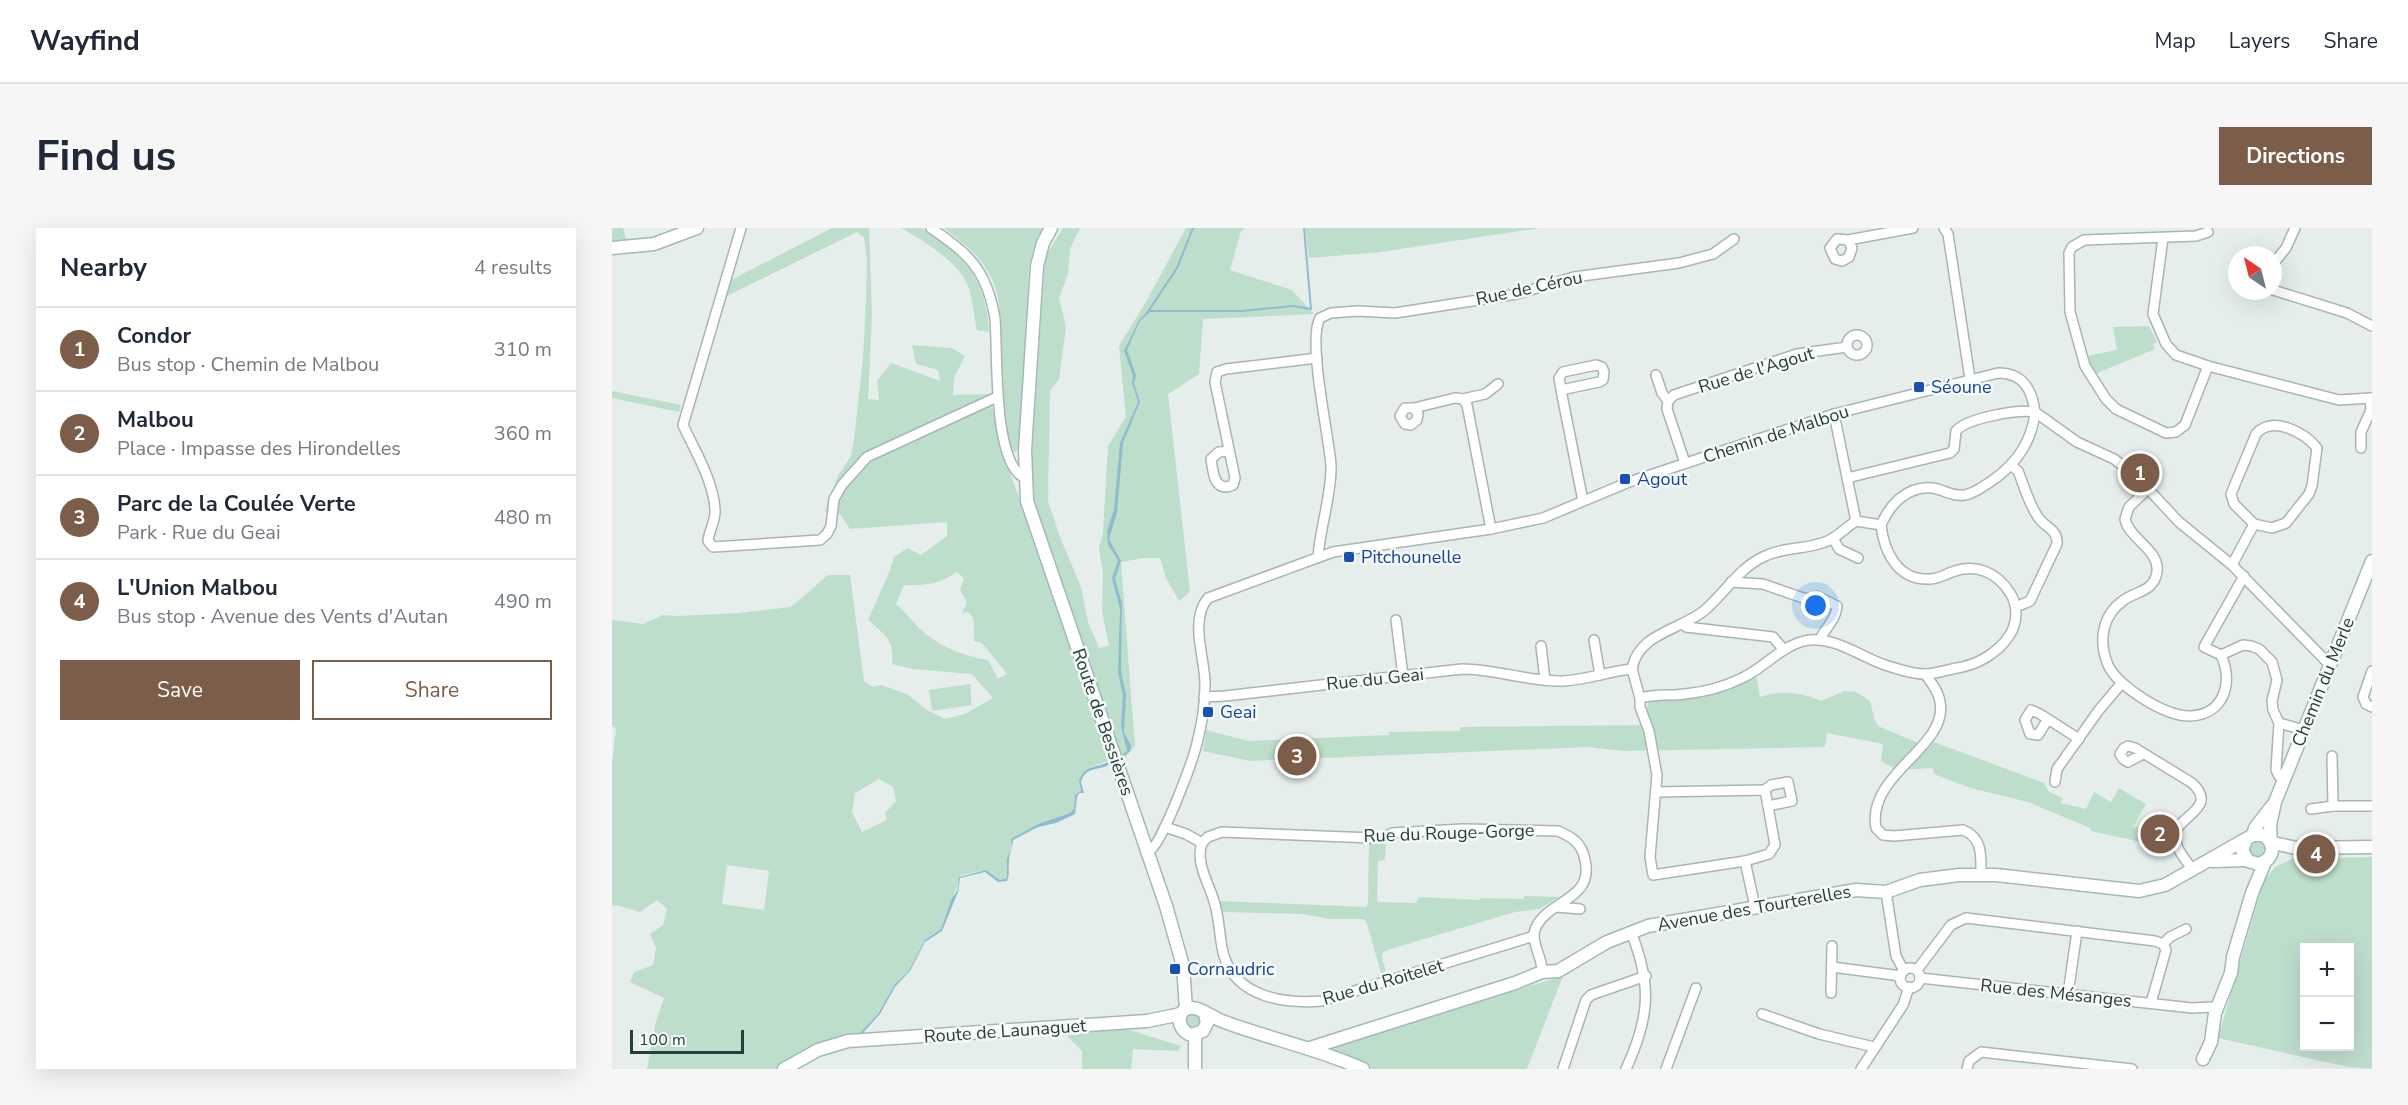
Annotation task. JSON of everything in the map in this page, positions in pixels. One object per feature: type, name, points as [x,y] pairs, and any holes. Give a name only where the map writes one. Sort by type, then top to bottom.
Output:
[{"type":"street","points":[[612,248],[654,244],[697,228]]},
{"type":"street","points":[[741,228],[682,425],[707,476],[713,495],[715,519],[709,536],[710,545],[720,548],[820,540],[831,526],[834,499],[842,485],[867,457],[997,397]]},
{"type":"street","points":[[931,228],[966,255],[977,267],[984,281],[995,319],[997,397],[1004,438],[1013,466],[1017,473],[1025,478]]},
{"type":"street","name":"Route de Bessières","points":[[1051,228],[1043,243],[1037,266],[1025,478],[1027,501],[1149,851],[1183,966],[1202,1011]]},
{"type":"street","points":[[1848,240],[1913,228]]},
{"type":"street","points":[[1944,228],[1948,234],[1970,379]]},
{"type":"street","points":[[2282,253],[2295,228]]},
{"type":"street","points":[[2208,232],[2196,236],[2084,240],[2072,247],[2069,253],[2070,312],[2085,366],[2106,399],[2116,409],[2171,434],[2180,430],[2185,425],[2208,366]]},
{"type":"street","points":[[2163,238],[2153,314],[2170,350],[2181,358],[2208,366],[2339,400],[2371,398],[2371,410],[2361,432],[2361,448]]},
{"type":"street","name":"Rue de Cérou","points":[[1317,358],[1316,330],[1320,318],[1332,314],[1358,311],[1406,312],[1517,294],[1574,277],[1679,263],[1713,254],[1734,239]]},
{"type":"street","points":[[2282,293],[2347,313],[2372,326]]},
{"type":"street","name":"Rue de l'Agout","points":[[1668,401],[1674,395],[1797,354],[1847,347]]},
{"type":"street","points":[[1229,451],[1215,382],[1217,372],[1317,358],[1331,466],[1319,534],[1318,557]]},
{"type":"street","points":[[1561,390],[1603,380],[1602,367],[1596,365],[1563,372],[1559,378],[1561,390],[1583,501]]},
{"type":"street","name":"Chemin de Malbou","points":[[1149,851],[1158,843],[1197,745],[1205,682],[1199,624],[1203,604],[1208,598],[1333,552],[1491,529],[1543,518],[1617,486],[1834,414],[1970,379],[1998,373],[2015,375],[2024,383],[2033,400],[2035,412]]},
{"type":"street","points":[[1656,375],[1662,393],[1668,401],[1667,409],[1685,463]]},
{"type":"street","points":[[1414,408],[1455,398],[1463,399],[1485,394],[1498,384]]},
{"type":"street","points":[[1463,399],[1467,405],[1491,529]]},
{"type":"street","points":[[1847,478],[1950,453],[1954,449],[1956,432],[1966,423],[2023,410],[2035,412],[2077,442],[2114,459],[2137,477],[2178,522],[2244,576],[2329,664]]},
{"type":"street","points":[[1640,698],[1716,688],[1743,678],[1784,650],[1804,641],[1820,639],[1886,665],[1925,674],[1966,666],[2001,646],[2011,633],[2016,607],[2014,599],[2001,581],[1983,570],[1963,569],[1931,579],[1904,572],[1897,567],[1887,552],[1881,525],[1894,503],[1912,491],[1933,488],[1954,495],[1963,495],[1984,487],[2012,466],[2027,443],[2035,412]]},
{"type":"street","points":[[1834,414],[1856,521]]},
{"type":"street","points":[[2276,424],[2308,439],[2316,448],[2312,486],[2309,494],[2282,526],[2272,528],[2254,524],[2234,504],[2231,494],[2256,434],[2261,428],[2276,424]]},
{"type":"street","points":[[2012,466],[2018,471],[2038,517],[2054,531],[2057,538],[2057,544],[2030,601],[2016,607]]},
{"type":"street","points":[[2149,488],[2129,507],[2125,519],[2131,532],[2154,559],[2157,572],[2155,579],[2145,591],[2124,599],[2109,613],[2101,638],[2108,665],[2121,684],[2162,709],[2191,716],[2203,713],[2215,706],[2227,686],[2227,673],[2221,655],[2204,647],[2244,576]]},
{"type":"street","points":[[1765,790],[1775,845],[1769,854],[1745,861],[1653,875],[1650,857],[1657,775],[1649,730],[1640,707],[1640,698],[1632,669],[1633,662],[1645,644],[1684,624],[1706,609],[1752,563],[1773,552],[1823,543],[1856,521],[1881,525]]},
{"type":"street","points":[[2232,565],[2254,524]]},
{"type":"street","points":[[1319,534],[1333,552]]},
{"type":"street","points":[[1833,538],[1839,549],[1858,558]]},
{"type":"street","name":"Chemin du Merle","points":[[2271,844],[2270,825],[2275,802],[2372,561]]},
{"type":"street","points":[[1731,582],[1764,584],[1806,599],[1817,596],[1837,606],[1836,614],[1820,639]]},
{"type":"street","points":[[1396,620],[1403,676]]},
{"type":"street","points":[[1684,624],[1686,627],[1773,637],[1784,650]]},
{"type":"street","points":[[1594,640],[1600,675]]},
{"type":"street","points":[[2221,655],[2242,645],[2259,649],[2276,671],[2277,680],[2272,701],[2279,723],[2276,770],[2279,776],[2284,778]]},
{"type":"street","points":[[1541,646],[1545,680]]},
{"type":"street","name":"Rue du Geai","points":[[1204,697],[1477,669],[1564,681],[1632,669]]},
{"type":"street","points":[[2372,670],[2363,697],[2366,704],[2372,707]]},
{"type":"street","points":[[1925,674],[1934,686],[1941,703],[1938,726],[1883,792],[1875,811],[1876,828],[1883,835],[1894,836],[1964,830],[1971,833],[1977,839],[1981,851],[1981,875]]},
{"type":"street","points":[[2055,783],[2057,769],[2099,710],[2121,684]]},
{"type":"street","points":[[2048,719],[2079,739]]},
{"type":"street","points":[[2279,723],[2304,730]]},
{"type":"street","points":[[2143,754],[2192,783],[2198,789],[2200,799],[2198,809],[2178,827],[2175,837],[2192,869]]},
{"type":"street","points":[[2332,756],[2333,806]]},
{"type":"street","points":[[1656,792],[1765,790],[1770,785],[1788,782],[1792,801],[1768,806]]},
{"type":"street","name":"Chemin du Merle","points":[[2249,837],[2275,802]]},
{"type":"street","points":[[2311,809],[2333,806],[2372,806]]},
{"type":"street","points":[[1165,827],[1186,834],[1202,843]]},
{"type":"street","name":"Rue du Rouge-Gorge","points":[[1202,843],[1208,837],[1222,832],[1372,838],[1384,837],[1392,833],[1463,829],[1558,831],[1576,841],[1582,849],[1586,876],[1575,895],[1555,907],[1536,927],[1534,936]]},
{"type":"street","points":[[2202,1064],[2211,1042],[2212,1012],[2226,988],[2252,893],[2272,852],[2271,844],[2263,836],[2249,837],[2242,850],[2247,860],[2252,893]]},
{"type":"street","name":"Avenue des Tourterelles","points":[[1310,1048],[1515,983],[1542,972],[1558,971],[1607,942],[1664,922],[1856,890],[1886,892],[1920,880],[1981,875],[2139,891],[2165,885],[2211,861],[2249,837]]},
{"type":"street","name":"Rue du Roitelet","points":[[1202,843],[1199,850],[1201,863],[1215,905],[1224,957],[1228,967],[1248,988],[1272,998],[1287,1002],[1322,1001],[1534,936]]},
{"type":"street","points":[[2271,844],[2296,848],[2372,847]]},
{"type":"street","points":[[2247,860],[2253,864],[2267,861],[2296,848]]},
{"type":"street","name":"Avenue des Tourterelles","points":[[2211,861],[2247,860]]},
{"type":"street","points":[[1745,861],[1755,907]]},
{"type":"street","points":[[1886,892],[1896,956],[1903,984],[1909,987],[1917,985],[1919,974],[1951,925],[1966,918],[2155,941],[2163,944],[2166,950],[2151,1003]]},
{"type":"street","points":[[1555,907],[1581,909]]},
{"type":"street","points":[[2163,944],[2170,937],[2186,929]]},
{"type":"street","points":[[2068,994],[2077,931]]},
{"type":"street","points":[[1626,1069],[1646,1011],[1646,976],[1631,932]]},
{"type":"street","points":[[1534,936],[1542,972]]},
{"type":"street","points":[[1831,993],[1832,946]]},
{"type":"street","name":"Route de Bessières","points":[[1183,966],[1184,1011]]},
{"type":"street","points":[[1832,967],[1902,974],[1909,968],[1919,974]]},
{"type":"street","name":"Rue des Mésanges","points":[[1919,974],[2212,1012]]},
{"type":"street","points":[[1563,1069],[1586,1000],[1591,995],[1646,976]]},
{"type":"street","points":[[1861,1069],[1903,1005],[1909,987]]},
{"type":"street","points":[[1666,1069],[1696,988]]},
{"type":"street","points":[[1258,1034],[1202,1011],[1184,1011],[1180,1027],[1188,1034],[1195,1035],[1206,1028],[1216,1027],[1258,1034],[1310,1048],[1363,1069]]},
{"type":"street","name":"Route de Launaguet","points":[[784,1069],[834,1044],[862,1040],[1147,1021],[1184,1011]]},
{"type":"street","points":[[1202,1011],[1206,1028]]},
{"type":"street","points":[[1762,1014],[1819,1034],[1874,1047]]},
{"type":"street","name":"Route de Launaguet","points":[[1147,1021],[1180,1027]]},
{"type":"street","points":[[1195,1035],[1195,1069]]},
{"type":"street","points":[[1967,1069],[1969,1061],[1981,1052],[2085,1067],[2132,1069]]},
{"type":"green space","points":[[612,228],[623,228],[627,243],[612,244]]},
{"type":"green space","points":[[832,228],[869,228],[872,314],[868,399],[879,400],[877,381],[891,363],[940,381],[938,370],[916,364],[912,345],[952,348],[965,356],[954,378],[953,395],[990,394],[866,454],[829,511],[825,511],[838,476],[851,456],[854,439],[863,358],[866,302],[867,260],[864,237],[857,232],[725,297],[729,281]]},
{"type":"green space","points":[[901,228],[925,230],[962,259],[982,292],[989,332],[977,330],[969,289],[959,271],[941,254]]},
{"type":"green space","points":[[944,228],[1043,228],[1038,235],[1029,265],[1021,438],[1014,453],[1009,440],[1002,400],[999,303],[993,280],[968,248]]},
{"type":"green space","points":[[1063,228],[1080,228],[1070,249],[1068,274],[1059,298],[1066,327],[1059,379],[1050,391],[1048,501],[1081,587],[1088,622],[1099,648],[1109,646],[1102,611],[1103,573],[1099,548],[1103,533],[1108,446],[1126,417],[1119,346],[1186,228],[1246,228],[1241,231],[1230,270],[1292,290],[1314,314],[1203,319],[1199,374],[1168,394],[1190,592],[1179,601],[1166,578],[1160,558],[1121,562],[1135,746],[1123,761],[1033,507],[1030,489],[1045,257]]},
{"type":"green space","points":[[1305,228],[1540,228],[1381,252],[1309,258]]},
{"type":"green space","points":[[2149,326],[2157,342],[2153,344],[2155,349],[2095,374],[2087,356],[2117,350],[2113,327]]},
{"type":"green space","points":[[612,391],[681,405],[679,412],[612,398]]},
{"type":"green space","points":[[983,406],[992,406],[1003,453],[1113,759],[1091,767],[1081,776],[1081,789],[1075,795],[1074,810],[1038,824],[1011,840],[1012,848],[1007,862],[1007,878],[1000,880],[986,870],[961,875],[941,929],[925,940],[908,972],[895,984],[878,1014],[858,1035],[846,1034],[808,1048],[777,1069],[647,1069],[656,1021],[664,998],[630,982],[634,972],[653,965],[656,948],[650,934],[663,925],[667,909],[657,900],[640,912],[616,905],[612,906],[612,763],[616,729],[612,725],[612,620],[643,624],[663,615],[739,613],[791,607],[828,575],[850,575],[864,681],[873,687],[881,685],[907,694],[927,710],[945,719],[965,714],[993,698],[972,674],[913,669],[892,664],[892,649],[888,639],[868,620],[894,557],[908,548],[921,555],[947,536],[947,522],[850,529],[835,507],[842,489],[859,469],[878,453]],"holes":[[[957,572],[964,578],[960,590],[967,602],[962,613],[968,612],[973,618],[974,641],[982,643],[1007,674],[998,679],[988,660],[969,656],[942,645],[919,628],[896,604],[904,585],[932,583]],[[879,779],[893,787],[896,801],[885,813],[887,820],[862,832],[852,812],[855,793]],[[727,865],[769,871],[764,910],[722,904]]]},
{"type":"green space","points":[[1756,674],[1760,697],[1775,693],[1790,693],[1821,701],[1844,691],[1856,692],[1870,701],[1878,726],[1918,743],[1923,738],[2044,783],[2049,792],[2063,798],[2061,803],[2086,809],[2094,792],[2111,802],[2119,788],[2146,804],[2133,827],[2162,830],[2160,843],[2141,838],[2141,842],[2091,831],[2090,828],[2028,802],[1970,788],[1934,774],[1933,768],[1893,767],[1881,761],[1883,744],[1827,733],[1825,747],[1622,751],[1588,747],[1250,761],[1203,751],[1206,730],[1249,741],[1389,735],[1389,732],[1460,731],[1460,727],[1652,725],[1646,711],[1649,701],[1709,695],[1745,683],[1747,679]]},
{"type":"green space","points":[[970,684],[972,705],[932,711],[929,690]]},
{"type":"green space","points":[[2258,838],[2269,849],[2261,859],[2249,855],[2247,845]]},
{"type":"green space","points":[[1386,841],[1385,860],[1378,861],[1377,902],[1416,903],[1419,897],[1479,900],[1481,898],[1523,899],[1525,896],[1559,897],[1539,909],[1515,912],[1387,950],[1383,952],[1382,958],[1387,975],[1382,976],[1366,921],[1363,919],[1329,919],[1303,914],[1223,912],[1220,901],[1366,907],[1368,904],[1369,842]]},
{"type":"green space","points":[[2372,857],[2372,1069],[2348,1067],[2218,1038],[2264,880],[2275,867],[2292,859]]},
{"type":"green space","points":[[1563,976],[1527,1069],[1372,1069],[1329,1047]]},
{"type":"green space","points":[[1193,1013],[1199,1015],[1201,1021],[1199,1027],[1193,1029],[1187,1027],[1185,1021],[1187,1015]]},
{"type":"green space","points":[[1123,1028],[1181,1046],[1178,1051],[1133,1049],[1131,1069],[1082,1069],[1082,1051],[1067,1036],[1066,1031]]},
{"type":"water","points":[[1151,311],[1140,321],[1127,350],[1136,375],[1134,383],[1140,402],[1123,443],[1117,513],[1109,539],[1121,561],[1115,579],[1122,603],[1121,671],[1126,695],[1124,732],[1131,746],[1130,751],[1111,764],[1085,775],[1081,782],[1084,793],[1079,793],[1077,797],[1075,814],[1056,823],[1038,827],[1013,840],[1012,847],[1011,839],[1038,824],[1070,813],[1074,809],[1075,795],[1081,790],[1079,781],[1081,776],[1090,768],[1109,762],[1127,751],[1121,726],[1123,696],[1118,672],[1120,609],[1112,578],[1118,560],[1108,545],[1107,531],[1114,509],[1120,443],[1138,402],[1132,383],[1133,376],[1124,351],[1139,320]]},
{"type":"water","points":[[1011,849],[1007,881],[998,882],[985,872],[960,878],[958,892],[942,931],[925,942],[910,971],[895,987],[880,1014],[863,1033],[856,1037],[878,1014],[895,984],[908,972],[925,940],[941,929],[952,898],[957,891],[959,877],[986,870],[1000,880],[1007,878],[1007,858]]},
{"type":"waterway","points":[[1147,313],[1177,268],[1193,228]]},
{"type":"waterway","points":[[1149,311],[1242,311],[1293,306],[1311,309],[1304,228]]},
{"type":"place","name":"Séoune","points":[[1919,387]]},
{"type":"place","name":"Condor","points":[[2140,473]]},
{"type":"place","name":"Agout","points":[[1625,479]]},
{"type":"place","name":"Pitchounelle","points":[[1349,557]]},
{"type":"place","name":"Geai","points":[[1208,712]]},
{"type":"place","name":"Parc de la Coulée Verte","points":[[1297,756]]},
{"type":"place","name":"Malbou","points":[[2160,834]]},
{"type":"place","name":"L'Union Malbou","points":[[2316,854]]},
{"type":"place","name":"Cornaudric","points":[[1175,969]]}]
